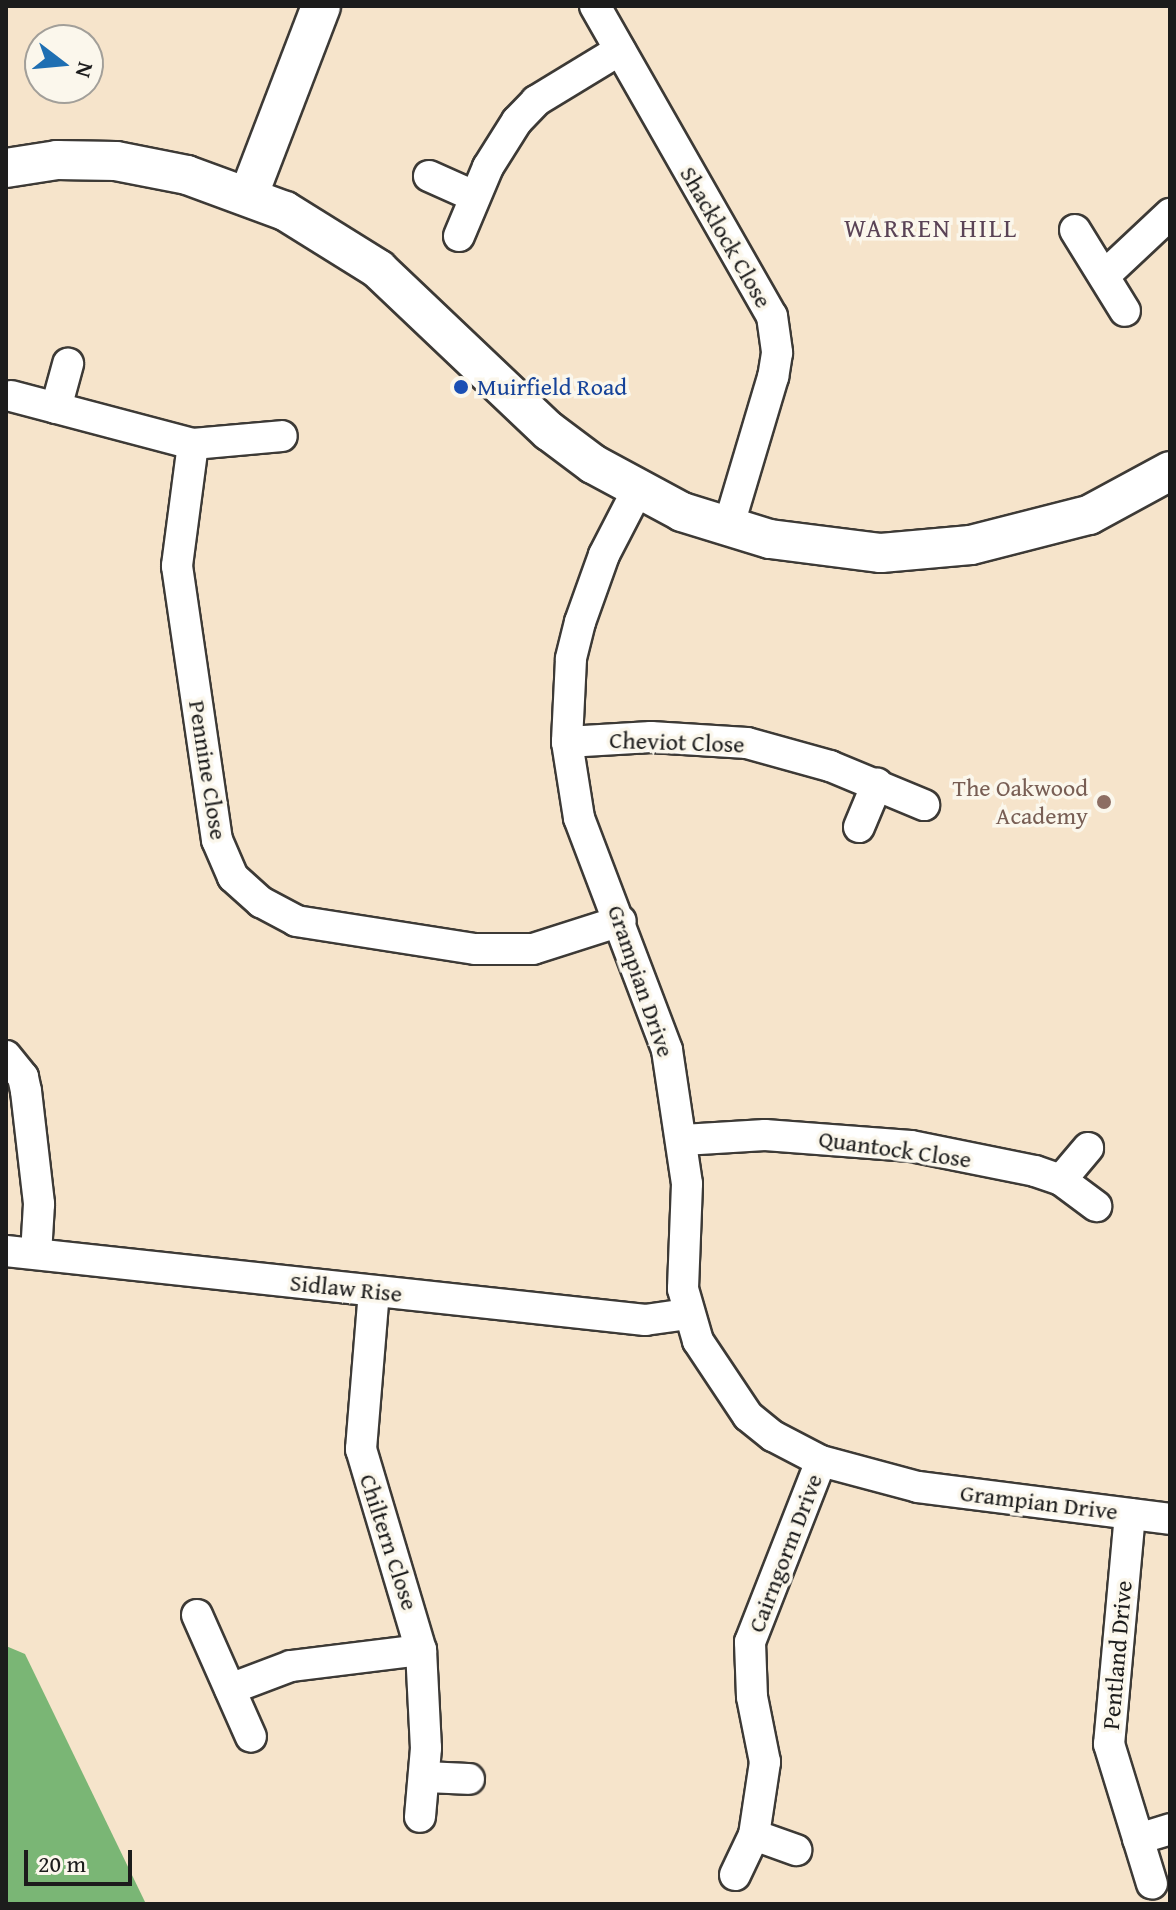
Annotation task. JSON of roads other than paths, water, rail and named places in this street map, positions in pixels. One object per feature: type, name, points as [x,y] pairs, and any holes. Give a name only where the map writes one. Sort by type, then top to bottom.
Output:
[{"type":"street","points":[[249,194],[321,6]]},
{"type":"street","name":"Shacklock Close","points":[[595,6],[772,316],[777,353],[773,377],[728,528]]},
{"type":"street","points":[[459,236],[474,196],[502,142],[536,101],[620,50]]},
{"type":"street","points":[[6,168],[57,160],[116,161],[249,194],[316,228],[378,269],[549,431],[637,491],[728,528],[842,551],[928,551],[1067,522],[1170,471]]},
{"type":"street","points":[[429,176],[474,196]]},
{"type":"street","points":[[1104,276],[1170,214]]},
{"type":"street","points":[[1075,230],[1125,311]]},
{"type":"street","points":[[56,408],[68,364]]},
{"type":"street","points":[[11,396],[193,444],[282,436]]},
{"type":"street","name":"Pennine Close","points":[[193,444],[177,566],[217,840],[233,877],[261,902],[296,921],[475,949],[533,949],[621,921]]},
{"type":"street","name":"Grampian Drive","points":[[637,491],[604,555],[580,622],[571,659],[567,742],[579,818],[621,921],[667,1050],[683,1140],[687,1314],[713,1369],[748,1416],[773,1436],[821,1461],[918,1487],[1170,1519]]},
{"type":"street","name":"Cheviot Close","points":[[567,742],[651,737],[747,743],[877,784],[924,805]]},
{"type":"street","points":[[859,827],[877,784]]},
{"type":"street","points":[[6,1056],[23,1077],[39,1204],[21,1253]]},
{"type":"street","name":"Quantock Close","points":[[683,1140],[765,1135],[911,1146],[1061,1180],[1096,1206]]},
{"type":"street","points":[[1061,1180],[1088,1148]]},
{"type":"street","name":"Sidlaw Rise","points":[[21,1253],[645,1320],[687,1314]]},
{"type":"street","name":"Chiltern Close","points":[[374,1291],[361,1449],[421,1650],[424,1777],[420,1817]]},
{"type":"street","name":"Cairngorm Drive","points":[[735,1875],[754,1835],[765,1762],[752,1697],[750,1642],[821,1461]]},
{"type":"street","name":"Pentland Drive","points":[[1130,1514],[1109,1744],[1152,1884]]},
{"type":"street","points":[[197,1615],[251,1737]]},
{"type":"street","points":[[230,1689],[291,1666],[421,1650]]},
{"type":"street","points":[[424,1777],[469,1779]]},
{"type":"street","points":[[1138,1839],[1170,1829]]},
{"type":"street","points":[[754,1835],[796,1850]]},
{"type":"place","name":"Muirfield Road","points":[[461,387]]},
{"type":"place","name":"The Oakwood Academy","points":[[1104,802]]},
{"type":"district","name":"WARREN HILL","points":[[931,228]]}]
